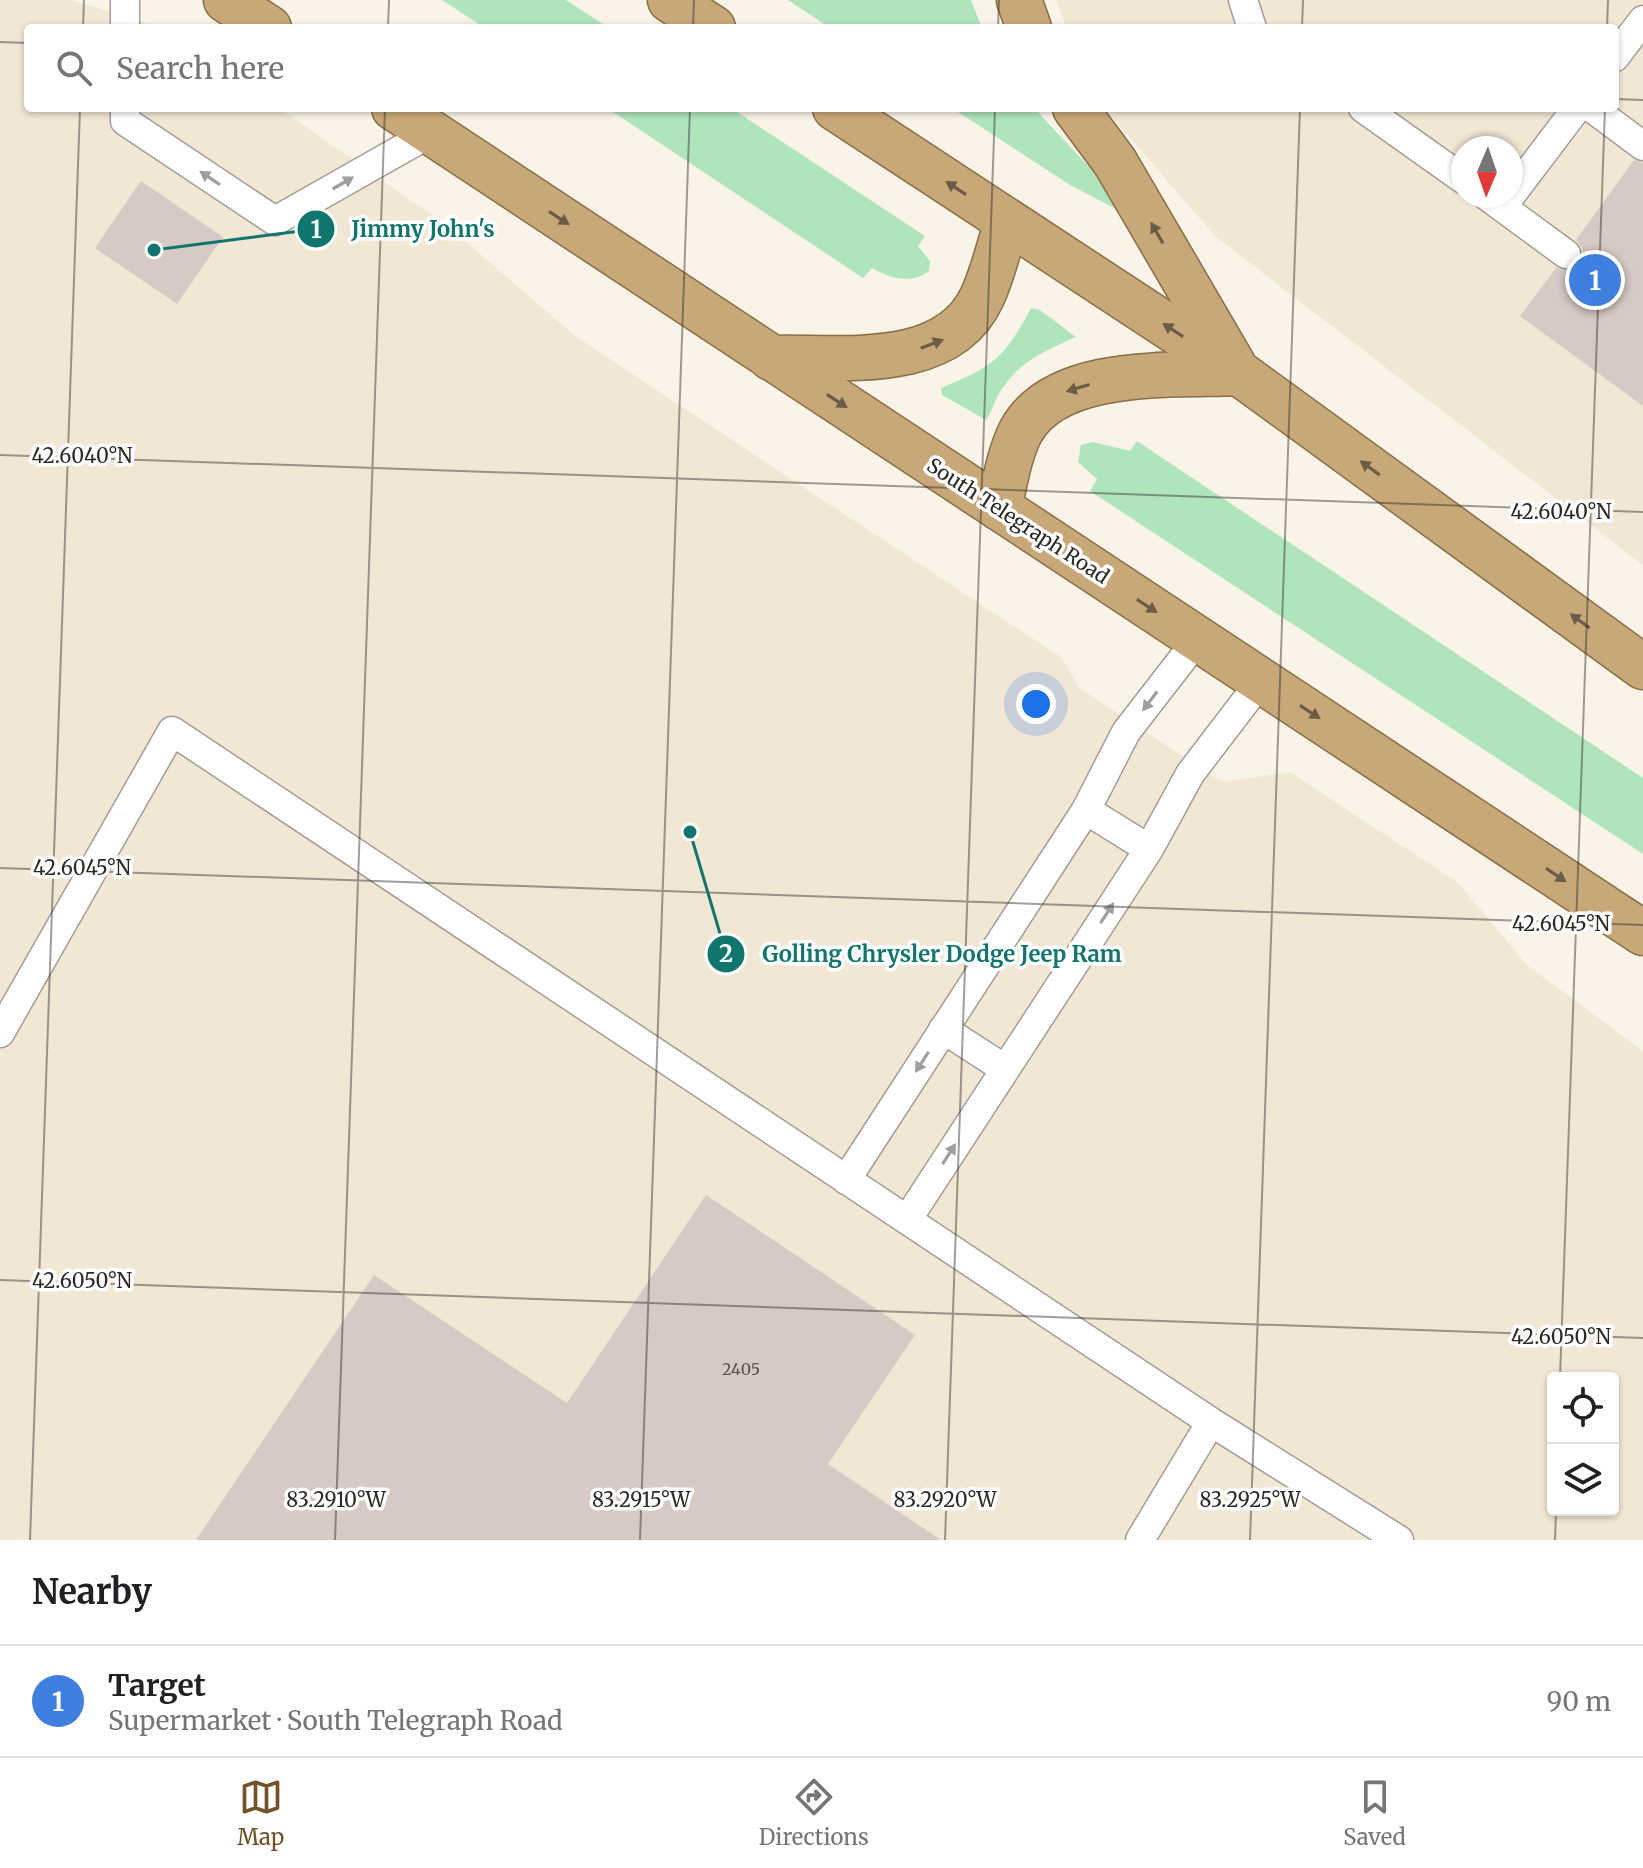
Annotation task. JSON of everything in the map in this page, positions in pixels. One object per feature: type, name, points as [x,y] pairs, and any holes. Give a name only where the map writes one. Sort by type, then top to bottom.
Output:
[{"type":"highway","points":[[226,0],[263,24]]},
{"type":"highway","points":[[670,0],[707,24]]},
{"type":"highway","points":[[1019,0],[1028,24]]},
{"type":"highway","name":"South Telegraph Road","points":[[400,112],[1643,933]]},
{"type":"highway","points":[[841,112],[1239,373],[1643,667]]},
{"type":"highway","points":[[1078,112],[1115,162],[1239,373]]},
{"type":"highway","points":[[771,358],[901,354],[937,344],[963,327],[982,298],[1007,221]]},
{"type":"highway","points":[[999,508],[1021,430],[1039,409],[1062,393],[1103,380],[1239,373]]},
{"type":"lane","points":[[125,0],[125,24]]},
{"type":"lane","points":[[1243,0],[1251,24]]},
{"type":"lane","points":[[1619,52],[1643,20]]},
{"type":"lane","points":[[1369,112],[1451,170]]},
{"type":"lane","points":[[1523,174],[1574,112]]},
{"type":"lane","points":[[1597,112],[1643,146]]},
{"type":"lane","points":[[125,114],[275,221],[432,132]]},
{"type":"lane","points":[[1513,208],[1566,254]]},
{"type":"lane","points":[[846,1180],[1086,810],[1126,732],[1198,639]]},
{"type":"lane","points":[[907,1220],[1149,849],[1190,774],[1261,681]]},
{"type":"lane","points":[[0,1033],[172,731],[1211,1422],[1399,1540]]},
{"type":"lane","points":[[1086,810],[1149,849]]},
{"type":"lane","points":[[943,1029],[1005,1069]]},
{"type":"lane","points":[[1140,1540],[1211,1422]]},
{"type":"shaded area","points":[[0,0],[72,0],[148,24],[24,24],[24,112],[285,112],[450,228],[575,336],[1062,658],[1079,688],[1222,782],[1290,772],[1457,882],[1528,966],[1643,1051],[1643,1540],[0,1540]]},
{"type":"shaded area","points":[[1056,0],[1643,0],[1643,565],[1216,237],[1107,112],[1619,112],[1619,24],[1065,24]]},
{"type":"green space","points":[[442,0],[566,0],[603,24],[479,24]]},
{"type":"green space","points":[[788,0],[971,0],[980,24],[824,24]]},
{"type":"green space","points":[[613,112],[737,112],[925,236],[918,246],[930,261],[929,271],[908,279],[886,275],[872,268],[863,278]]},
{"type":"green space","points":[[958,112],[1038,112],[1121,201],[1122,212],[1070,185]]},
{"type":"green space","points":[[1031,308],[1040,310],[1076,337],[1043,352],[1016,372],[1000,392],[986,420],[942,395],[941,388],[973,374],[995,359],[1013,339]]},
{"type":"green space","points":[[1137,441],[1643,778],[1643,854],[1090,491],[1097,479],[1078,462],[1081,445],[1093,442],[1130,451]]},
{"type":"building","points":[[1634,160],[1643,163],[1643,406],[1520,316],[1556,268],[1572,270],[1580,263],[1582,248],[1576,240]]},
{"type":"building","points":[[141,181],[223,237],[177,304],[95,248]]},
{"type":"building","points":[[706,1195],[915,1335],[828,1464],[941,1540],[196,1540],[374,1275],[567,1403]]},
{"type":"place","name":"Jimmy John's","points":[[154,250]]},
{"type":"place","name":"Target","points":[[1595,280]]},
{"type":"place","name":"Golling Chrysler Dodge Jeep Ram","points":[[690,832]]}]
